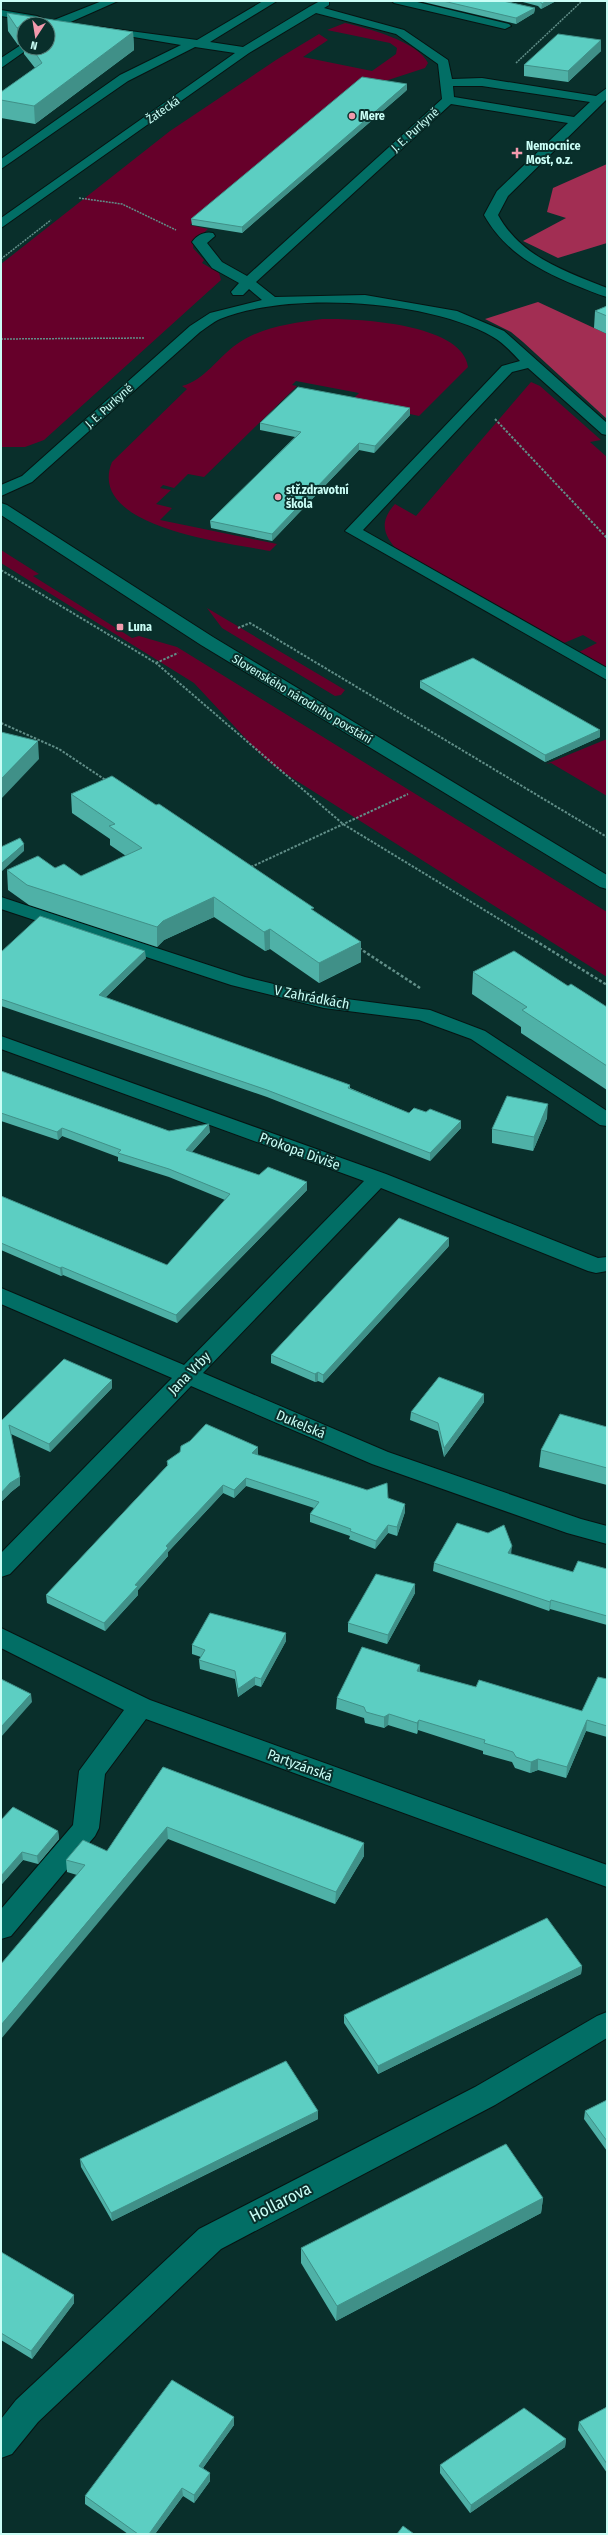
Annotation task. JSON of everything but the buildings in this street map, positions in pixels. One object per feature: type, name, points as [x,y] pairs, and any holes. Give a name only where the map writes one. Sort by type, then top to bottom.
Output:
[{"type":"street","points":[[56,24],[112,1]]},
{"type":"street","points":[[1,165],[34,144],[124,78],[196,43],[271,1]]},
{"type":"street","name":"Žatecká","points":[[1,224],[245,51],[328,1]]},
{"type":"street","points":[[425,19],[404,11],[402,2],[505,26]]},
{"type":"street","name":"J. E. Purkyně","points":[[1,491],[27,479],[184,340],[215,316],[248,282],[448,100],[444,63],[400,32],[313,9]]},
{"type":"street","points":[[1,13],[16,16]]},
{"type":"street","points":[[56,25],[80,25]]},
{"type":"street","points":[[95,28],[245,51]]},
{"type":"street","points":[[1,64],[16,53]]},
{"type":"street","points":[[446,84],[482,82],[603,96]]},
{"type":"street","points":[[603,96],[502,194],[491,215],[498,231],[513,246],[538,263],[607,292]]},
{"type":"street","points":[[448,100],[577,122]]},
{"type":"street","points":[[204,239],[217,265],[248,282],[272,301]]},
{"type":"street","name":"J. E. Purkyně","points":[[215,316],[272,301],[365,299],[452,314],[499,334],[529,363],[607,431]]},
{"type":"street","points":[[529,363],[507,369],[353,531],[607,675]]},
{"type":"street","name":"Slovenského národního povstání","points":[[1,508],[207,641],[607,883]]},
{"type":"street","name":"V Zahrádkách","points":[[1,903],[238,981],[324,1002],[423,1014],[478,1036],[607,1120]]},
{"type":"street","name":"Prokopa Diviše","points":[[1,1042],[378,1179],[602,1265]]},
{"type":"street","name":"Jana Vrby","points":[[1,1568],[378,1179]]},
{"type":"street","name":"Dukelská","points":[[1,1295],[380,1458],[576,1527],[607,1535]]},
{"type":"street","name":"Partyzánská","points":[[1,1637],[141,1707],[607,1876]]},
{"type":"street","points":[[1,1928],[86,1828],[92,1771],[141,1707]]},
{"type":"street","name":"Hollarova","points":[[5,2432],[210,2239],[485,2096],[607,2024]]},
{"type":"path","points":[[513,66],[582,1]]},
{"type":"path","points":[[79,198],[122,204],[204,239]]},
{"type":"path","points":[[1,340],[136,338],[184,340]]},
{"type":"path","points":[[482,396],[491,416],[607,538]]},
{"type":"path","points":[[1,570],[156,663],[342,824],[607,985]]},
{"type":"path","points":[[250,623],[607,837]]},
{"type":"path","points":[[1,723],[59,749],[112,784]]},
{"type":"path","points":[[250,868],[412,792]]},
{"type":"path","points":[[357,946],[430,994],[423,1014]]},
{"type":"shaded area","points":[[345,23],[379,32],[404,42],[423,55],[428,63],[425,68],[376,84],[361,82],[190,225],[208,229],[194,242],[193,248],[204,260],[202,263],[219,273],[221,280],[44,440],[25,447],[1,447],[1,264],[170,131],[276,60],[319,34],[328,40],[303,57],[372,71],[396,54],[397,48],[390,43],[327,30]]},
{"type":"shaded area","points":[[607,164],[607,243],[558,258],[523,241],[566,218],[547,212],[553,188]]},
{"type":"shaded area","points":[[538,302],[607,334],[607,419],[511,332],[485,319]]},
{"type":"shaded area","points":[[322,319],[381,322],[406,326],[428,332],[448,341],[462,352],[468,367],[419,416],[351,401],[359,393],[296,381],[292,385],[297,386],[204,477],[188,474],[174,488],[163,485],[160,488],[171,490],[156,504],[172,508],[160,520],[277,544],[270,551],[195,537],[166,528],[140,517],[120,503],[109,484],[112,462],[187,389],[182,386],[198,379],[230,349],[256,333],[300,322]]},
{"type":"shaded area","points":[[531,382],[540,386],[601,440],[590,442],[607,457],[607,667],[579,652],[597,643],[583,635],[564,643],[399,552],[390,540],[385,529],[386,517],[395,504],[416,516]]},
{"type":"shaded area","points":[[1,550],[39,574],[33,576],[132,638],[139,636],[177,647],[607,912],[607,977],[278,769],[264,758],[194,683],[1,563]]},
{"type":"shaded area","points":[[207,608],[345,690],[341,695],[335,696],[222,628]]},
{"type":"shaded area","points":[[607,739],[607,796],[551,763],[546,764]]},
{"type":"place","name":"Mere","points":[[352,116]]},
{"type":"place","name":"Nemocnice Most, o.z.","points":[[517,153]]},
{"type":"place","name":"stř.zdravotní škola","points":[[278,497]]},
{"type":"place","name":"Luna","points":[[120,627]]}]
